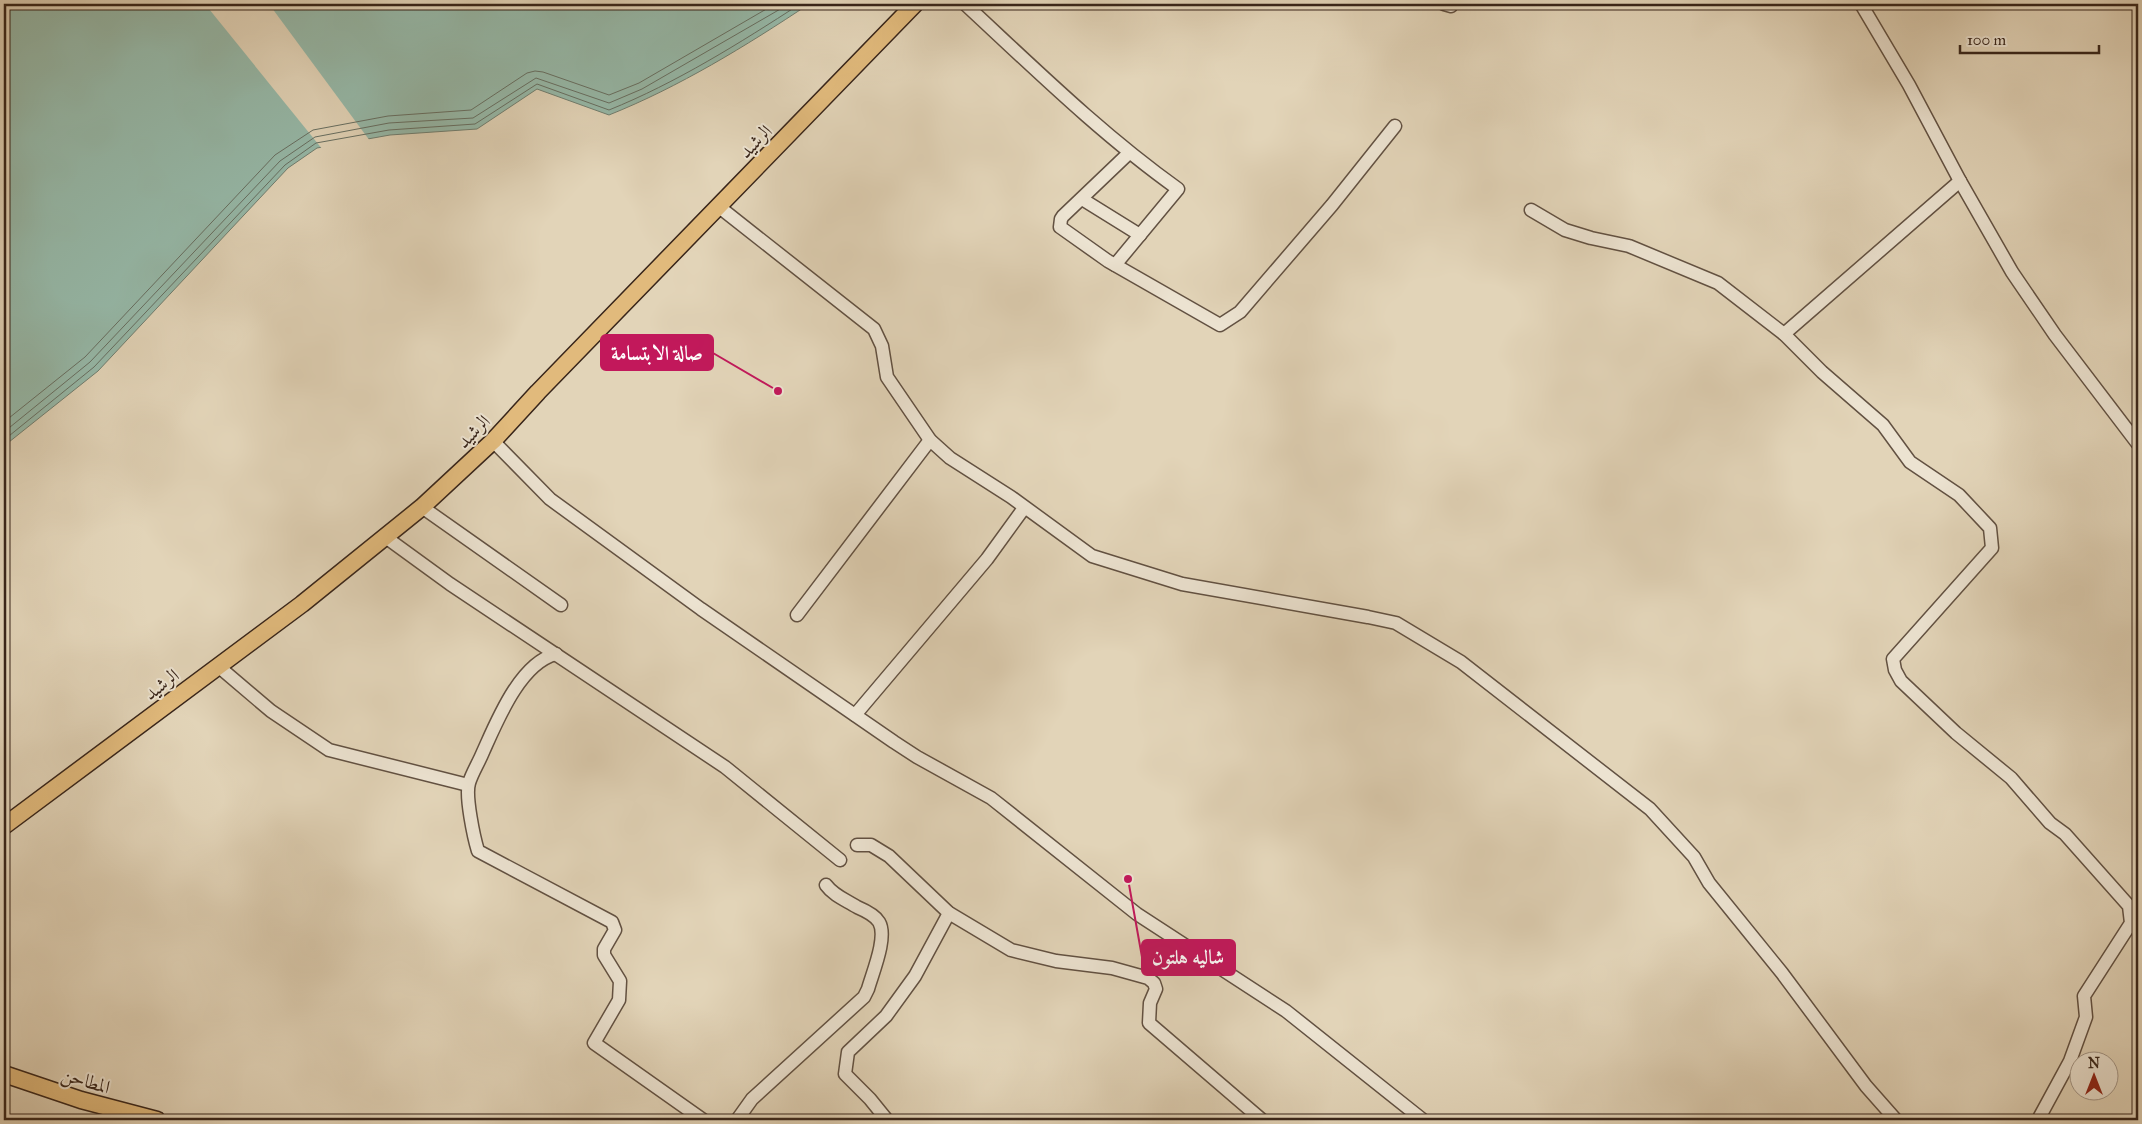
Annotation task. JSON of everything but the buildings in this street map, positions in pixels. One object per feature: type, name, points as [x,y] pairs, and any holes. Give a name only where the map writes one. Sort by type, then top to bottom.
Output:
[{"type":"main road","name":"الرشيد","points":[[4,826],[302,604],[422,507],[493,441],[915,4]]},
{"type":"main road","name":"المطاحن","points":[[4,1074],[81,1100],[157,1120]]},
{"type":"street","points":[[965,4],[1129,153],[1178,189],[1116,265]]},
{"type":"street","points":[[1861,4],[1909,85],[1960,181],[2012,272],[2055,335],[2138,444]]},
{"type":"street","points":[[1129,153],[1061,219],[1060,227],[1116,265],[1220,325],[1240,312],[1332,205],[1395,126]]},
{"type":"street","points":[[1784,334],[1960,181]]},
{"type":"street","points":[[1082,198],[1140,236]]},
{"type":"street","points":[[718,206],[874,329],[882,346],[887,377],[930,440],[950,458],[1092,556],[1182,584],[1368,616],[1396,623],[1461,662],[1650,809],[1694,857],[1709,883],[1782,973],[1866,1086],[1896,1120]]},
{"type":"street","points":[[1531,210],[1565,230],[1591,238],[1630,246],[1718,283],[1784,334],[1822,372],[1883,425],[1910,462],[1959,495],[1990,528],[1992,548],[1893,659],[1895,670],[1901,681],[1956,733],[2011,778],[2050,822],[2065,834],[2128,906],[2131,923],[2084,996],[2086,1017],[2070,1061],[2038,1120]]},
{"type":"street","points":[[797,615],[930,440]]},
{"type":"street","points":[[493,441],[550,498],[701,609],[917,757],[991,798],[1137,914],[1286,1011],[1423,1120]]},
{"type":"street","points":[[422,507],[561,605]]},
{"type":"street","points":[[855,715],[987,559],[1024,508]]},
{"type":"street","points":[[384,536],[450,584],[725,767],[840,860]]},
{"type":"street","points":[[556,654],[545,656],[519,683],[506,705],[468,785],[473,830],[478,851],[607,919],[615,926],[615,930],[604,949],[604,955],[620,981],[619,1000],[594,1043],[703,1120]]},
{"type":"street","points":[[218,666],[270,710],[329,750],[468,785]]},
{"type":"street","points":[[857,845],[871,845],[889,856],[950,913],[1011,950],[1056,961],[1112,968],[1148,978],[1154,983],[1156,989],[1150,1003],[1149,1023],[1262,1120]]},
{"type":"street","points":[[737,1120],[752,1099],[864,997],[868,989],[881,942],[881,924],[863,909],[832,893],[826,885]]},
{"type":"street","points":[[886,1120],[870,1099],[846,1074],[848,1052],[892,1008],[915,976],[950,913]]},
{"type":"water","points":[[4,4],[809,4],[712,65],[661,92],[609,115],[537,89],[477,129],[390,135],[317,148],[288,168],[98,371],[4,446]]},
{"type":"pier","points":[[205,4],[269,4],[370,141],[323,150]]},
{"type":"place","name":"صالة الابتسامة","points":[[778,391]]},
{"type":"place","name":"شاليه هلتون","points":[[1128,879]]}]
